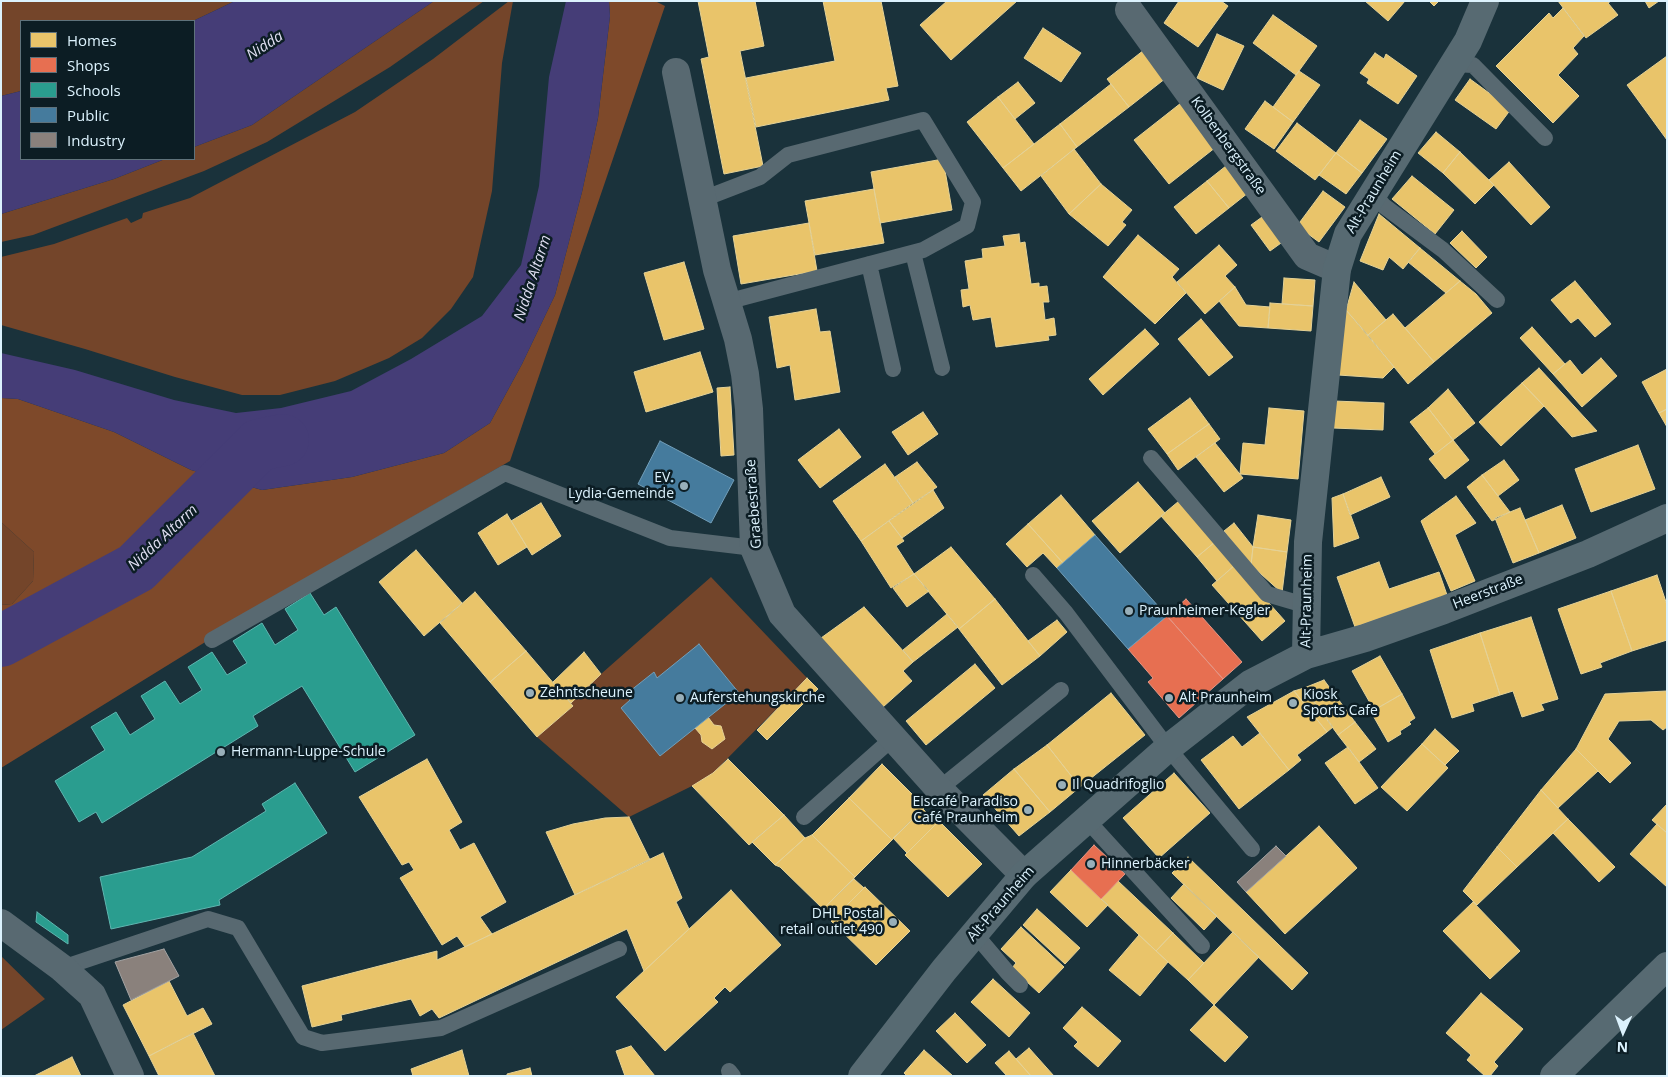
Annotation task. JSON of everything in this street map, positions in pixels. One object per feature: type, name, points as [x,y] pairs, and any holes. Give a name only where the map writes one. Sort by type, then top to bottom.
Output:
[{"type":"main road","name":"Alt-Praunheim","points":[[862,1076],[897,1029],[1024,875],[1168,748],[1250,684],[1306,655],[1308,542],[1337,269],[1348,234],[1468,41],[1485,1]]},
{"type":"main road","name":"Heerstraße","points":[[1306,655],[1365,638],[1444,610],[1588,554],[1667,518]]},
{"type":"main road","points":[[1554,1076],[1667,966]]},
{"type":"street","name":"Kolbenbergstraße","points":[[1129,10],[1307,256],[1337,269]]},
{"type":"street","name":"Graebestraße","points":[[676,72],[717,270],[738,339],[746,374],[754,548],[782,614],[939,789],[1024,875]]},
{"type":"street","points":[[1,923],[62,968],[92,995],[130,1076]]},
{"type":"lane","points":[[1453,64],[1473,65],[1545,138]]},
{"type":"lane","points":[[703,199],[760,177],[788,155],[923,120],[973,202],[967,226],[922,250],[726,302]]},
{"type":"lane","points":[[1372,194],[1384,206],[1443,250],[1497,300]]},
{"type":"lane","points":[[913,253],[942,368]]},
{"type":"lane","points":[[869,264],[893,368]]},
{"type":"lane","points":[[1151,458],[1267,594],[1308,606]]},
{"type":"lane","points":[[212,640],[505,473],[670,538],[754,548]]},
{"type":"lane","points":[[1033,575],[1066,613],[1168,748],[1252,848]]},
{"type":"lane","points":[[939,789],[1061,690]]},
{"type":"lane","points":[[804,817],[893,738]]},
{"type":"lane","points":[[1086,819],[1202,946]]},
{"type":"lane","points":[[62,968],[208,919],[238,928],[303,1037],[322,1043],[441,1028],[619,949]]},
{"type":"lane","points":[[974,934],[1020,985]]},
{"type":"shaded area","points":[[1,1],[235,1],[195,20],[20,20],[20,91],[1,96]]},
{"type":"shaded area","points":[[434,1],[484,1],[390,67],[267,142],[204,171],[33,235],[1,242],[1,214],[114,179],[162,160],[195,160],[195,147],[252,125]]},
{"type":"shaded area","points":[[509,1],[513,1],[502,63],[492,191],[473,277],[451,309],[422,338],[389,358],[335,381],[280,395],[242,395],[1,325],[1,257],[54,244],[127,218],[131,223],[142,218],[143,213],[190,198],[355,112],[433,59]]},
{"type":"shaded area","points":[[609,1],[655,1],[665,6],[510,461],[335,562],[1,768],[1,605],[12,604],[33,581],[34,552],[1,522],[1,398],[18,399],[114,432],[191,470],[262,490],[352,477],[444,453],[490,423],[522,364],[555,295],[582,192],[598,118],[610,16]]},
{"type":"shaded area","points":[[1,522],[34,552],[33,581],[12,604],[1,605]]},
{"type":"shaded area","points":[[711,577],[807,678],[713,773],[692,786],[629,817],[537,737],[573,706],[571,703],[601,674]]},
{"type":"shaded area","points":[[1,956],[45,999],[1,1030]]},
{"type":"water","name":"Nidda","points":[[235,1],[434,1],[252,125],[195,147],[195,20]]},
{"type":"water","points":[[566,1],[609,1],[610,16],[598,118],[582,192],[555,295],[522,364],[490,423],[444,453],[352,477],[262,490],[191,470],[114,432],[18,399],[1,398],[1,353],[75,370],[174,400],[236,413],[281,408],[351,391],[411,359],[482,316],[521,265],[539,186],[549,77]]},
{"type":"water","points":[[20,91],[20,160],[162,160],[114,179],[1,214],[1,96]]},
{"type":"building: Homes","points":[[698,1],[755,1],[764,46],[740,51],[763,166],[724,174],[701,59],[709,57]]},
{"type":"building: Homes","points":[[823,1],[881,1],[898,86],[886,88],[889,100],[756,127],[746,78],[835,61]]},
{"type":"building: Homes","points":[[947,1],[1017,1],[951,60],[920,25]]},
{"type":"building: Homes","points":[[1179,1],[1221,1],[1228,6],[1198,47],[1164,23]]},
{"type":"building: Homes","points":[[1365,1],[1405,1],[1388,21]]},
{"type":"building: Homes","points":[[1429,1],[1439,1],[1434,6]]},
{"type":"building: Homes","points":[[1558,1],[1611,1],[1608,3],[1618,15],[1586,38]]},
{"type":"building: Homes","points":[[1645,1],[1659,1],[1649,8]]},
{"type":"building: Homes","points":[[1563,8],[1584,36],[1573,48],[1578,54],[1558,75],[1579,96],[1553,123],[1496,66],[1549,13],[1553,18]]},
{"type":"building: Homes","points":[[1273,15],[1317,46],[1296,75],[1253,43]]},
{"type":"building: Homes","points":[[1043,28],[1081,53],[1061,82],[1024,58]]},
{"type":"building: Homes","points":[[1217,34],[1244,46],[1223,90],[1197,78]]},
{"type":"building: Homes","points":[[1144,50],[1166,78],[1129,107],[1107,79]]},
{"type":"building: Homes","points":[[1375,53],[1384,59],[1386,54],[1417,76],[1398,104],[1367,83],[1369,79],[1360,73]]},
{"type":"building: Homes","points":[[1667,56],[1667,140],[1627,85]]},
{"type":"building: Homes","points":[[1299,71],[1320,85],[1293,122],[1273,107]]},
{"type":"building: Homes","points":[[1470,79],[1511,109],[1496,129],[1455,100]]},
{"type":"building: Homes","points":[[1018,82],[1035,103],[1015,119],[998,97]]},
{"type":"building: Homes","points":[[1111,84],[1129,107],[1077,147],[1060,124]]},
{"type":"building: Homes","points":[[998,97],[1034,144],[1003,168],[967,122]]},
{"type":"building: Homes","points":[[1265,101],[1293,122],[1274,149],[1245,129]]},
{"type":"building: Homes","points":[[1181,103],[1216,147],[1169,184],[1134,140]]},
{"type":"building: Homes","points":[[1360,120],[1387,139],[1362,173],[1336,153]]},
{"type":"building: Homes","points":[[1297,123],[1336,153],[1315,180],[1276,151]]},
{"type":"building: Homes","points":[[1060,124],[1077,147],[1021,191],[1003,168]]},
{"type":"building: Homes","points":[[1436,132],[1460,152],[1443,173],[1418,153]]},
{"type":"building: Homes","points":[[1074,149],[1101,184],[1069,214],[1041,176]]},
{"type":"building: Homes","points":[[1460,152],[1494,185],[1475,204],[1443,173]]},
{"type":"building: Homes","points":[[1336,153],[1362,173],[1346,194],[1319,175]]},
{"type":"building: Homes","points":[[943,159],[952,210],[880,223],[871,172]]},
{"type":"building: Homes","points":[[1231,162],[1253,189],[1229,208],[1207,181]]},
{"type":"building: Homes","points":[[1509,162],[1550,207],[1531,225],[1489,180]]},
{"type":"building: Homes","points":[[1412,176],[1454,210],[1435,234],[1392,199]]},
{"type":"building: Homes","points":[[1207,181],[1229,208],[1196,234],[1174,207]]},
{"type":"building: Homes","points":[[1101,184],[1132,210],[1122,222],[1126,225],[1108,246],[1069,214]]},
{"type":"building: Homes","points":[[874,189],[884,243],[815,255],[805,201]]},
{"type":"building: Homes","points":[[1323,191],[1345,207],[1319,242],[1297,226]]},
{"type":"building: Homes","points":[[1269,212],[1288,238],[1270,251],[1251,225]]},
{"type":"building: Homes","points":[[1379,214],[1420,248],[1403,269],[1389,257],[1383,270],[1360,261]]},
{"type":"building: Homes","points":[[809,223],[817,271],[741,284],[733,236]]},
{"type":"building: Homes","points":[[1462,231],[1487,257],[1476,268],[1450,243]]},
{"type":"building: Homes","points":[[1019,234],[1020,243],[1025,242],[1031,284],[1039,283],[1039,287],[1047,286],[1049,302],[1043,302],[1045,320],[1054,318],[1056,335],[1048,336],[1049,340],[996,347],[991,317],[973,320],[970,305],[963,307],[961,290],[969,289],[965,261],[983,258],[982,249],[1005,246],[1003,236]]},
{"type":"building: Homes","points":[[1138,235],[1179,269],[1172,277],[1186,293],[1155,324],[1103,277]]},
{"type":"building: Homes","points":[[1219,245],[1237,265],[1225,276],[1235,287],[1205,314],[1177,282]]},
{"type":"building: Homes","points":[[1420,248],[1460,281],[1446,293],[1408,262]]},
{"type":"building: Homes","points":[[684,262],[704,329],[664,340],[644,273]]},
{"type":"building: Homes","points":[[1284,278],[1315,280],[1313,306],[1282,304]]},
{"type":"building: Homes","points":[[1460,281],[1476,294],[1492,313],[1434,362],[1405,328]]},
{"type":"building: Homes","points":[[1575,281],[1611,324],[1595,337],[1578,318],[1571,323],[1551,300]]},
{"type":"building: Homes","points":[[1354,282],[1386,320],[1368,335],[1346,310]]},
{"type":"building: Homes","points":[[1235,287],[1246,305],[1270,307],[1268,328],[1239,326],[1219,301]]},
{"type":"building: Homes","points":[[1270,303],[1313,306],[1311,331],[1268,328]]},
{"type":"building: Homes","points":[[816,309],[820,332],[830,331],[840,392],[795,400],[790,365],[777,368],[769,317]]},
{"type":"building: Homes","points":[[1346,310],[1394,367],[1383,378],[1338,375]]},
{"type":"building: Homes","points":[[1393,314],[1434,362],[1408,384],[1368,335]]},
{"type":"building: Homes","points":[[1201,319],[1233,357],[1209,376],[1178,339]]},
{"type":"building: Homes","points":[[1532,327],[1565,364],[1553,374],[1520,338]]},
{"type":"building: Homes","points":[[1145,329],[1159,344],[1103,395],[1089,379]]},
{"type":"building: Homes","points":[[700,352],[713,392],[646,412],[634,372]]},
{"type":"building: Homes","points":[[1601,358],[1617,376],[1582,407],[1553,374],[1570,360],[1582,375]]},
{"type":"building: Homes","points":[[1539,368],[1597,431],[1572,437],[1522,383]]},
{"type":"building: Homes","points":[[1667,369],[1667,409],[1659,413],[1642,382]]},
{"type":"building: Homes","points":[[1522,383],[1544,406],[1501,446],[1479,422]]},
{"type":"building: Homes","points":[[730,387],[734,455],[721,456],[717,388]]},
{"type":"building: Homes","points":[[1448,389],[1475,423],[1453,440],[1428,408]]},
{"type":"building: Homes","points":[[1190,398],[1209,424],[1167,454],[1148,429]]},
{"type":"building: Homes","points":[[1334,401],[1384,403],[1383,430],[1333,428]]},
{"type":"building: Homes","points":[[1269,408],[1304,411],[1298,479],[1240,474],[1243,443],[1265,445]]},
{"type":"building: Homes","points":[[1428,408],[1453,440],[1435,454],[1410,422]]},
{"type":"building: Homes","points":[[1667,409],[1667,427],[1659,413]]},
{"type":"building: Homes","points":[[923,412],[938,434],[908,455],[892,432]]},
{"type":"building: Homes","points":[[1209,424],[1220,439],[1178,470],[1167,454]]},
{"type":"building: Homes","points":[[839,429],[861,457],[820,488],[798,460]]},
{"type":"building: Homes","points":[[1453,440],[1469,460],[1445,479],[1429,459]]},
{"type":"building: Homes","points":[[1215,443],[1243,478],[1224,492],[1196,457]]},
{"type":"building: Homes","points":[[1638,445],[1655,489],[1591,512],[1575,469]]},
{"type":"building: Homes","points":[[1504,460],[1519,480],[1498,496],[1482,475]]},
{"type":"building: Homes","points":[[917,462],[937,487],[913,503],[895,477]]},
{"type":"building: Homes","points":[[885,464],[913,503],[861,541],[833,501]]},
{"type":"building: Homes","points":[[1482,475],[1510,512],[1492,521],[1467,487]]},
{"type":"building: Homes","points":[[1381,477],[1390,497],[1350,515],[1343,494]]},
{"type":"building: Homes","points":[[1138,482],[1165,513],[1120,553],[1092,521]]},
{"type":"building: Homes","points":[[933,490],[944,508],[902,538],[889,521]]},
{"type":"building: Homes","points":[[1343,494],[1359,538],[1334,547],[1332,498]]},
{"type":"building: Homes","points":[[1061,495],[1095,535],[1063,563],[1028,524]]},
{"type":"building: Homes","points":[[1456,496],[1476,523],[1455,535],[1475,581],[1451,591],[1421,521]]},
{"type":"building: Homes","points":[[1179,501],[1215,542],[1197,557],[1161,516]]},
{"type":"building: Homes","points":[[541,503],[561,536],[532,555],[511,521]]},
{"type":"building: Homes","points":[[1562,505],[1576,538],[1539,553],[1525,520]]},
{"type":"building: Homes","points":[[1520,508],[1539,553],[1513,563],[1495,518]]},
{"type":"building: Homes","points":[[507,514],[527,547],[498,565],[478,533]]},
{"type":"building: Homes","points":[[1258,515],[1291,520],[1287,552],[1253,547]]},
{"type":"building: Homes","points":[[889,521],[904,541],[896,546],[914,574],[891,588],[861,541]]},
{"type":"building: Homes","points":[[1234,523],[1253,547],[1251,565],[1224,531]]},
{"type":"building: Homes","points":[[1028,524],[1063,563],[1057,568],[1043,553],[1027,567],[1006,544]]},
{"type":"building: Homes","points":[[1215,542],[1235,565],[1217,581],[1197,557]]},
{"type":"building: Homes","points":[[951,547],[995,599],[959,629],[914,574]]},
{"type":"building: Homes","points":[[1253,547],[1287,552],[1282,593],[1251,565]]},
{"type":"building: Homes","points":[[416,550],[462,603],[424,636],[379,582]]},
{"type":"building: Homes","points":[[1379,562],[1389,589],[1439,572],[1447,595],[1355,627],[1337,577]]},
{"type":"building: Homes","points":[[1235,565],[1285,621],[1262,641],[1212,585]]},
{"type":"building: Homes","points":[[914,574],[929,591],[907,607],[893,588]]},
{"type":"building: Homes","points":[[1657,575],[1667,605],[1667,640],[1632,651],[1611,591]]},
{"type":"building: Homes","points":[[1611,591],[1632,651],[1600,663],[1602,667],[1581,674],[1558,609]]},
{"type":"building: Homes","points":[[475,592],[526,651],[490,682],[440,623]]},
{"type":"building: Homes","points":[[995,599],[1040,656],[1002,685],[959,629]]},
{"type":"building: Homes","points":[[864,607],[913,662],[903,671],[912,681],[883,707],[821,638]]},
{"type":"building: Homes","points":[[947,614],[958,627],[913,662],[903,650]]},
{"type":"building: Homes","points":[[1531,617],[1558,699],[1541,704],[1544,710],[1522,717],[1513,691],[1500,695],[1480,633]]},
{"type":"building: Homes","points":[[1057,620],[1067,632],[1040,656],[1028,641]]},
{"type":"building: Homes","points":[[1480,633],[1500,695],[1472,704],[1474,711],[1452,718],[1430,650]]},
{"type":"building: Homes","name":"Zehntscheune","points":[[526,651],[573,706],[537,737],[490,682]]},
{"type":"building: Homes","points":[[584,652],[601,674],[571,703],[553,682]]},
{"type":"building: Homes","points":[[1380,656],[1402,694],[1374,710],[1352,671]]},
{"type":"building: Homes","points":[[975,664],[995,688],[926,745],[906,721]]},
{"type":"building: Homes","points":[[807,678],[818,689],[767,740],[757,730]]},
{"type":"building: Homes","points":[[1324,680],[1355,722],[1338,735],[1304,688]]},
{"type":"building: Homes","points":[[1304,688],[1333,727],[1327,732],[1294,691]]},
{"type":"building: Homes","points":[[1294,691],[1327,732],[1297,755],[1301,760],[1289,770],[1247,717]]},
{"type":"building: Homes","points":[[1667,691],[1667,727],[1663,730],[1651,720],[1619,721],[1608,739],[1631,763],[1610,783],[1576,749],[1605,694]]},
{"type":"building: Homes","points":[[1111,693],[1145,735],[1080,787],[1047,745]]},
{"type":"building: Homes","points":[[1402,694],[1415,718],[1409,722],[1411,724],[1400,731],[1401,734],[1388,742],[1371,712]]},
{"type":"building: Homes","points":[[708,717],[714,725],[721,726],[725,739],[712,749],[702,742],[701,735],[695,728]]},
{"type":"building: Homes","points":[[1355,722],[1376,749],[1359,762],[1338,735]]},
{"type":"building: Homes","points":[[1435,729],[1459,751],[1445,765],[1422,744]]},
{"type":"building: Homes","points":[[1260,733],[1289,770],[1239,809],[1201,760],[1233,736],[1242,747]]},
{"type":"building: Homes","points":[[1422,744],[1448,768],[1407,811],[1381,787]]},
{"type":"building: Homes","points":[[1047,745],[1080,787],[1050,812],[1014,769]]},
{"type":"building: Homes","points":[[1348,747],[1378,788],[1355,804],[1325,763]]},
{"type":"building: Homes","points":[[1576,749],[1598,771],[1558,808],[1541,790]]},
{"type":"building: Homes","points":[[427,759],[462,822],[449,830],[460,850],[474,843],[506,902],[480,917],[492,934],[465,947],[457,936],[442,945],[400,878],[414,870],[409,862],[402,865],[359,797]]},
{"type":"building: Homes","points":[[728,759],[784,815],[749,845],[692,786],[713,773]]},
{"type":"building: Homes","points":[[882,764],[925,807],[892,840],[849,798]]},
{"type":"building: Homes","points":[[1014,769],[1050,812],[1019,836],[983,795]]},
{"type":"building: Homes","points":[[1174,773],[1210,813],[1159,858],[1123,818]]},
{"type":"building: Homes","points":[[1541,790],[1568,819],[1517,867],[1497,847]]},
{"type":"building: Homes","points":[[849,798],[892,840],[855,877],[812,835]]},
{"type":"building: Homes","points":[[1667,804],[1667,833],[1652,820]]},
{"type":"building: Homes","points":[[923,809],[937,823],[907,853],[893,838]]},
{"type":"building: Homes","points":[[784,815],[805,838],[775,865],[752,842]]},
{"type":"building: Homes","points":[[629,817],[650,860],[575,895],[546,832],[573,824],[605,818]]},
{"type":"building: Homes","points":[[1568,819],[1615,867],[1599,882],[1553,833]]},
{"type":"building: Homes","points":[[939,821],[982,864],[948,897],[905,855]]},
{"type":"building: Homes","points":[[1657,824],[1667,833],[1667,887],[1630,854]]},
{"type":"building: Homes","points":[[1319,826],[1357,868],[1285,934],[1246,892]]},
{"type":"building: Homes","points":[[812,835],[855,877],[823,909],[780,867],[775,865],[805,838]]},
{"type":"building: Homes","points":[[1497,847],[1517,867],[1477,905],[1463,891]]},
{"type":"building: Homes","points":[[663,853],[682,898],[676,902],[689,929],[644,971],[627,929],[439,1018],[432,1009],[420,1016],[411,999],[341,1015],[342,1020],[312,1027],[302,986],[437,951],[437,960]]},
{"type":"building: Homes","points":[[1188,857],[1308,973],[1292,990],[1172,873]]},
{"type":"building: Homes","points":[[1071,870],[1108,905],[1087,927],[1050,892]]},
{"type":"building: Homes","points":[[854,879],[864,888],[834,918],[824,908]]},
{"type":"building: Homes","points":[[1118,881],[1173,933],[1156,951],[1101,899]]},
{"type":"building: Homes","points":[[1184,884],[1217,916],[1204,930],[1171,898]]},
{"type":"building: Homes","points":[[865,887],[910,931],[876,965],[831,921]]},
{"type":"building: Homes","points":[[731,890],[781,945],[730,992],[725,987],[714,998],[718,1002],[665,1051],[616,997]]},
{"type":"building: Homes","points":[[1473,902],[1520,951],[1490,979],[1443,931]]},
{"type":"building: Homes","points":[[1037,909],[1080,948],[1065,964],[1023,925]]},
{"type":"building: Homes","points":[[1021,927],[1064,967],[1039,993],[1012,968],[1016,963],[1001,949]]},
{"type":"building: Homes","points":[[1233,932],[1259,957],[1214,1005],[1188,980]]},
{"type":"building: Homes","points":[[1173,933],[1204,963],[1188,980],[1156,951]]},
{"type":"building: Homes","points":[[1139,935],[1168,962],[1140,996],[1109,970]]},
{"type":"building: Homes","points":[[993,979],[1030,1013],[1009,1037],[971,1002]]},
{"type":"building: Homes","points":[[169,981],[187,1016],[203,1008],[212,1024],[149,1056],[123,1005]]},
{"type":"building: Homes","points":[[1481,993],[1523,1029],[1494,1062],[1498,1066],[1490,1076],[1485,1076],[1467,1060],[1471,1055],[1446,1033]]},
{"type":"building: Homes","points":[[1214,1005],[1248,1037],[1225,1062],[1190,1030]]},
{"type":"building: Homes","points":[[1082,1007],[1121,1041],[1098,1067],[1074,1046],[1078,1042],[1063,1028]]},
{"type":"building: Homes","points":[[955,1013],[986,1045],[967,1063],[936,1031]]},
{"type":"building: Homes","points":[[193,1033],[215,1076],[159,1076],[149,1056]]},
{"type":"building: Homes","points":[[631,1046],[655,1076],[625,1076],[616,1051]]},
{"type":"building: Homes","points":[[1029,1048],[1054,1076],[1031,1076],[1016,1059]]},
{"type":"building: Homes","points":[[462,1050],[469,1076],[413,1076],[411,1069]]},
{"type":"building: Homes","points":[[924,1050],[953,1076],[907,1076],[904,1073]]},
{"type":"building: Homes","points":[[1009,1051],[1031,1076],[1007,1076],[995,1063]]},
{"type":"building: Homes","points":[[72,1057],[81,1076],[34,1076]]},
{"type":"building: Homes","points":[[530,1068],[532,1076],[507,1076],[507,1074]]},
{"type":"building: Shops","points":[[1186,599],[1242,662],[1223,679],[1167,616]]},
{"type":"building: Shops","points":[[1167,616],[1223,679],[1179,718],[1148,682],[1153,678],[1128,649]]},
{"type":"building: Shops","points":[[1094,845],[1125,874],[1101,899],[1071,870]]},
{"type":"building: Schools","points":[[310,593],[324,615],[336,607],[415,735],[355,772],[302,686],[253,716],[258,726],[102,823],[96,812],[79,822],[55,781],[105,750],[91,727],[116,712],[130,735],[155,719],[141,696],[165,681],[180,704],[202,690],[188,667],[212,652],[227,675],[247,663],[233,641],[262,623],[275,645],[298,630],[285,609]]},
{"type":"building: Schools","points":[[295,783],[327,833],[219,900],[220,905],[111,929],[100,877],[192,857],[266,811],[262,804]]},
{"type":"building: Schools","points":[[37,912],[68,935],[68,944],[36,922]]},
{"type":"building: Public","points":[[660,441],[734,480],[711,523],[638,484]]},
{"type":"building: Public","points":[[1095,535],[1167,616],[1128,649],[1057,568]]},
{"type":"building: Public","name":"Auferstehungskirche","points":[[699,644],[739,693],[660,756],[621,708],[630,700],[625,695],[654,672],[657,678]]},
{"type":"building: Industry","points":[[1276,846],[1286,856],[1246,892],[1237,882]]},
{"type":"building: Industry","points":[[164,949],[179,976],[131,1000],[115,962]]},
{"type":"waterway","name":"Nidda Altarm","points":[[1,641],[136,568],[259,445],[283,440]]},
{"type":"place","name":"EV. Lydia-Gemeinde","points":[[684,486]]},
{"type":"place","name":"Praunheimer-Kegler","points":[[1129,611]]},
{"type":"place","name":"Zehntscheune","points":[[530,693]]},
{"type":"place","name":"Auferstehungskirche","points":[[680,698]]},
{"type":"place","name":"Alt Praunheim","points":[[1169,698]]},
{"type":"place","name":"Kiosk Sports Cafe","points":[[1293,703]]},
{"type":"place","name":"Hermann-Luppe-Schule","points":[[221,752]]},
{"type":"place","name":"Il Quadrifoglio","points":[[1062,785]]},
{"type":"place","name":"Eiscafé Paradiso Café Praunheim","points":[[1028,810]]},
{"type":"place","name":"Hinnerbäcker","points":[[1091,864]]},
{"type":"place","name":"DHL Postal retail outlet 490","points":[[893,922]]}]
